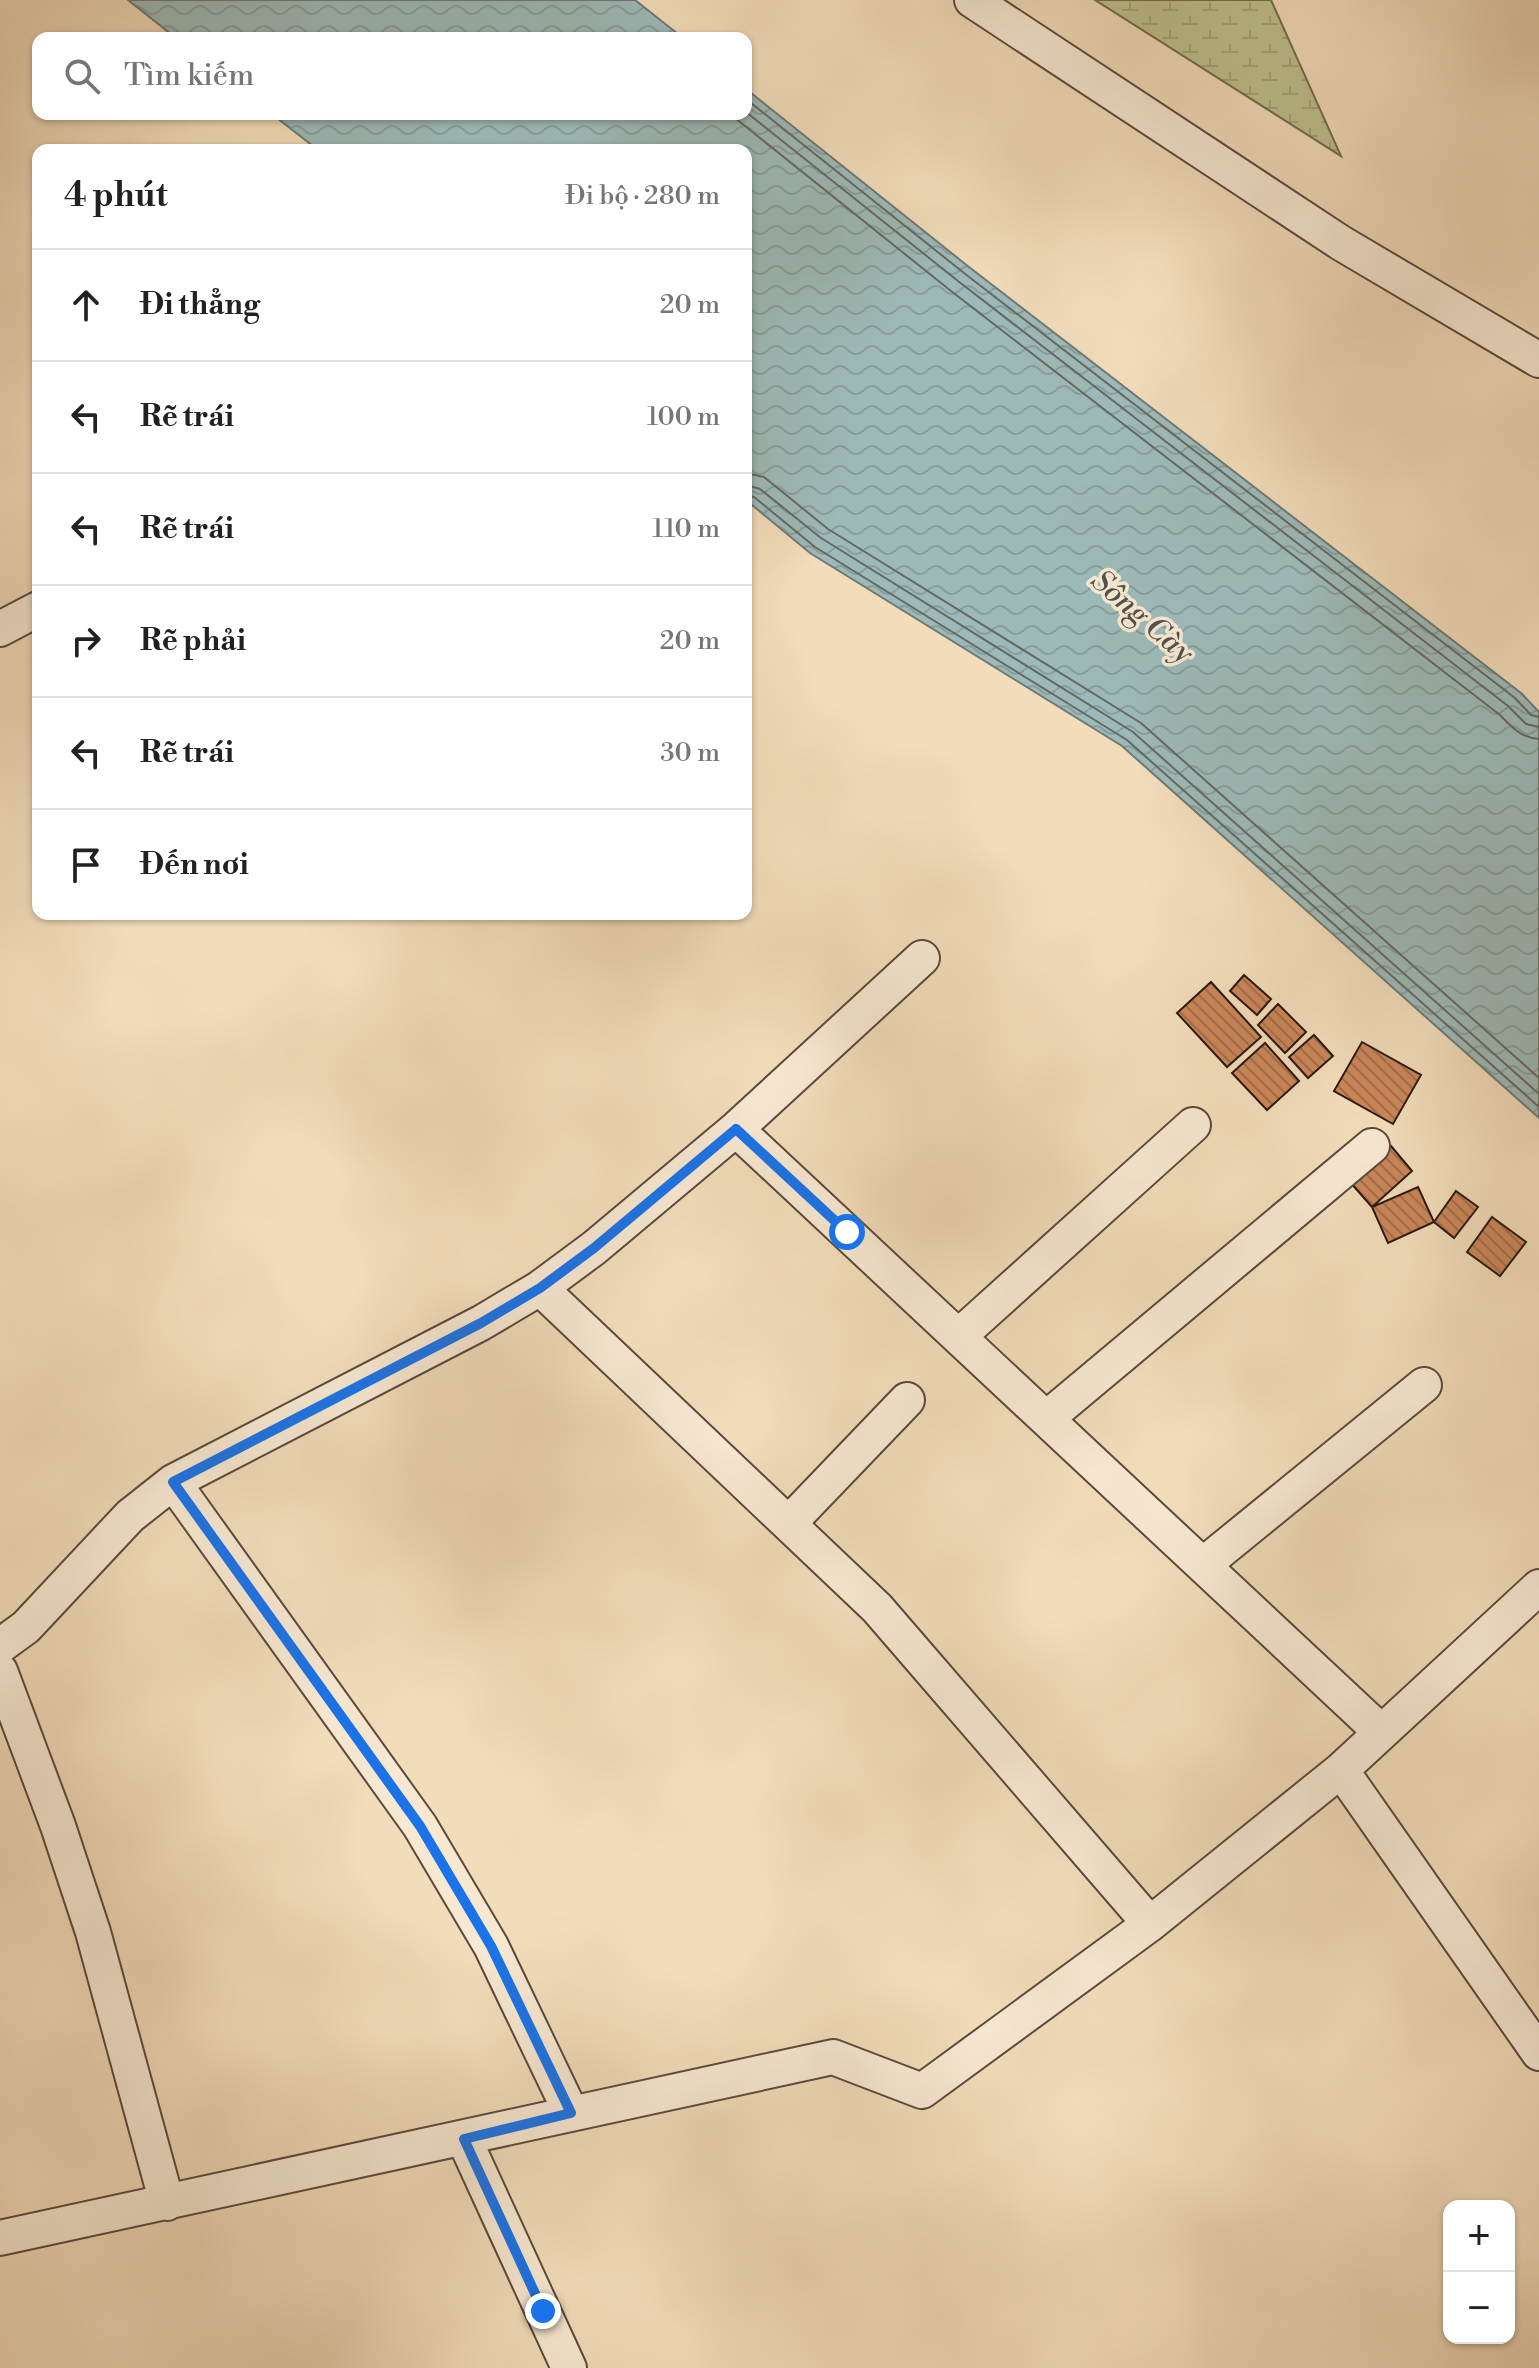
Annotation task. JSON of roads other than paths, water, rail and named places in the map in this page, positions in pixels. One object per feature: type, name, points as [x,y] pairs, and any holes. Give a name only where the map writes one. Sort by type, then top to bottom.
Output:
[{"type":"street","points":[[972,0],[1341,243],[1539,360]]},
{"type":"street","points":[[0,629],[32,612]]},
{"type":"street","points":[[0,1646],[26,1627],[130,1516],[173,1482],[481,1323],[540,1288],[594,1248],[736,1129],[922,958]]},
{"type":"street","points":[[959,1336],[1193,1125]]},
{"type":"street","points":[[736,1129],[1381,1732]]},
{"type":"street","points":[[1047,1418],[1372,1146]]},
{"type":"street","points":[[540,1288],[877,1608],[1150,1924]]},
{"type":"street","points":[[1203,1565],[1424,1385]]},
{"type":"street","points":[[789,1523],[907,1400]]},
{"type":"street","points":[[173,1482],[420,1826],[491,1946],[571,2113]]},
{"type":"street","points":[[0,2238],[833,2057],[922,2091],[1150,1924],[1341,1770],[1539,1587]]},
{"type":"street","points":[[0,1671],[58,1826],[93,1932],[167,2203]]},
{"type":"street","points":[[1341,1770],[1539,2053]]},
{"type":"street","points":[[464,2139],[569,2368]]},
{"type":"water","points":[[128,0],[635,0],[675,32],[168,32]]},
{"type":"water","name":"Sông Cày","points":[[752,94],[969,267],[1521,693],[1539,712],[1539,1118],[1122,746],[810,553],[752,505],[752,144],[310,144],[280,120],[752,120]]}]
